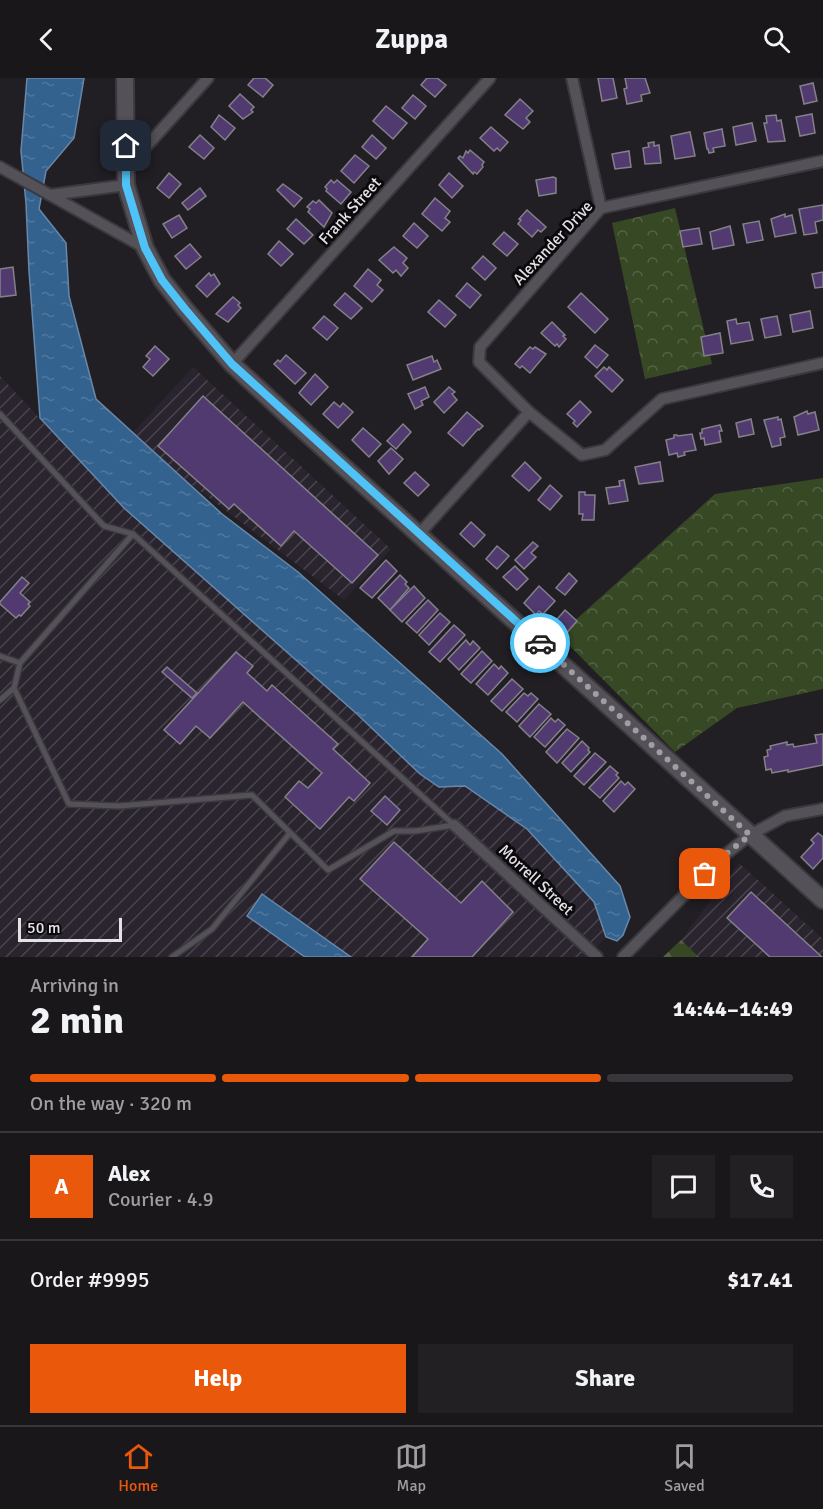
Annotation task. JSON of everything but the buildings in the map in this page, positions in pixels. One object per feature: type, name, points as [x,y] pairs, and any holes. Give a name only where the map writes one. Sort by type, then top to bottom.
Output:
[{"type":"street","points":[[125,78],[126,177],[145,248],[162,280],[232,364],[823,900]]},
{"type":"street","points":[[50,195],[126,177],[208,78]]},
{"type":"street","name":"Frank Street","points":[[232,364],[490,78]]},
{"type":"street","points":[[572,78],[601,208]]},
{"type":"street","name":"Alexander Drive","points":[[823,161],[601,208],[480,347],[479,362],[529,412],[582,456],[606,450],[662,399],[823,363]]},
{"type":"street","points":[[5,169],[145,248]]},
{"type":"street","points":[[420,533],[529,412]]},
{"type":"street","points":[[623,957],[721,858],[750,835],[785,816],[823,809]]},
{"type":"street","name":"Morrell Street","points":[[454,825],[597,957]]},
{"type":"lane","points":[[0,414],[104,526],[133,534],[454,825]]},
{"type":"lane","points":[[0,700],[14,688],[20,663],[133,534]]},
{"type":"lane","points":[[0,656],[20,663]]},
{"type":"lane","points":[[14,688],[69,804],[119,806],[252,795],[328,870],[394,831],[416,831],[454,825]]},
{"type":"lane","points":[[172,957],[212,929],[290,833]]},
{"type":"shaded area","points":[[193,367],[391,549],[344,600],[130,436]]},
{"type":"shaded area","points":[[0,376],[124,508],[357,714],[420,774],[439,787],[465,786],[527,829],[594,902],[606,937],[587,957],[0,957]]},
{"type":"shaded area","points":[[739,863],[823,939],[823,957],[699,957],[681,940]]},
{"type":"green space","points":[[675,208],[712,364],[645,379],[612,223]]},
{"type":"green space","points":[[823,478],[823,689],[737,708],[675,752],[559,635],[715,494]]},
{"type":"green space","points":[[681,940],[699,957],[663,957]]},
{"type":"water","points":[[27,78],[84,78],[74,138],[46,171],[39,209],[66,243],[69,296],[96,399],[222,514],[298,572],[502,754],[620,886],[630,917],[623,935],[617,941],[606,937],[594,902],[527,829],[465,786],[439,787],[420,774],[357,714],[124,508],[40,418],[21,151]]},
{"type":"water","points":[[262,894],[351,957],[305,957],[247,916]]},
{"type":"way so far","points":[[540,643],[750,835],[705,874]]},
{"type":"route","points":[[126,146],[126,185],[145,248],[162,280],[185,309],[232,364],[540,643]]}]
